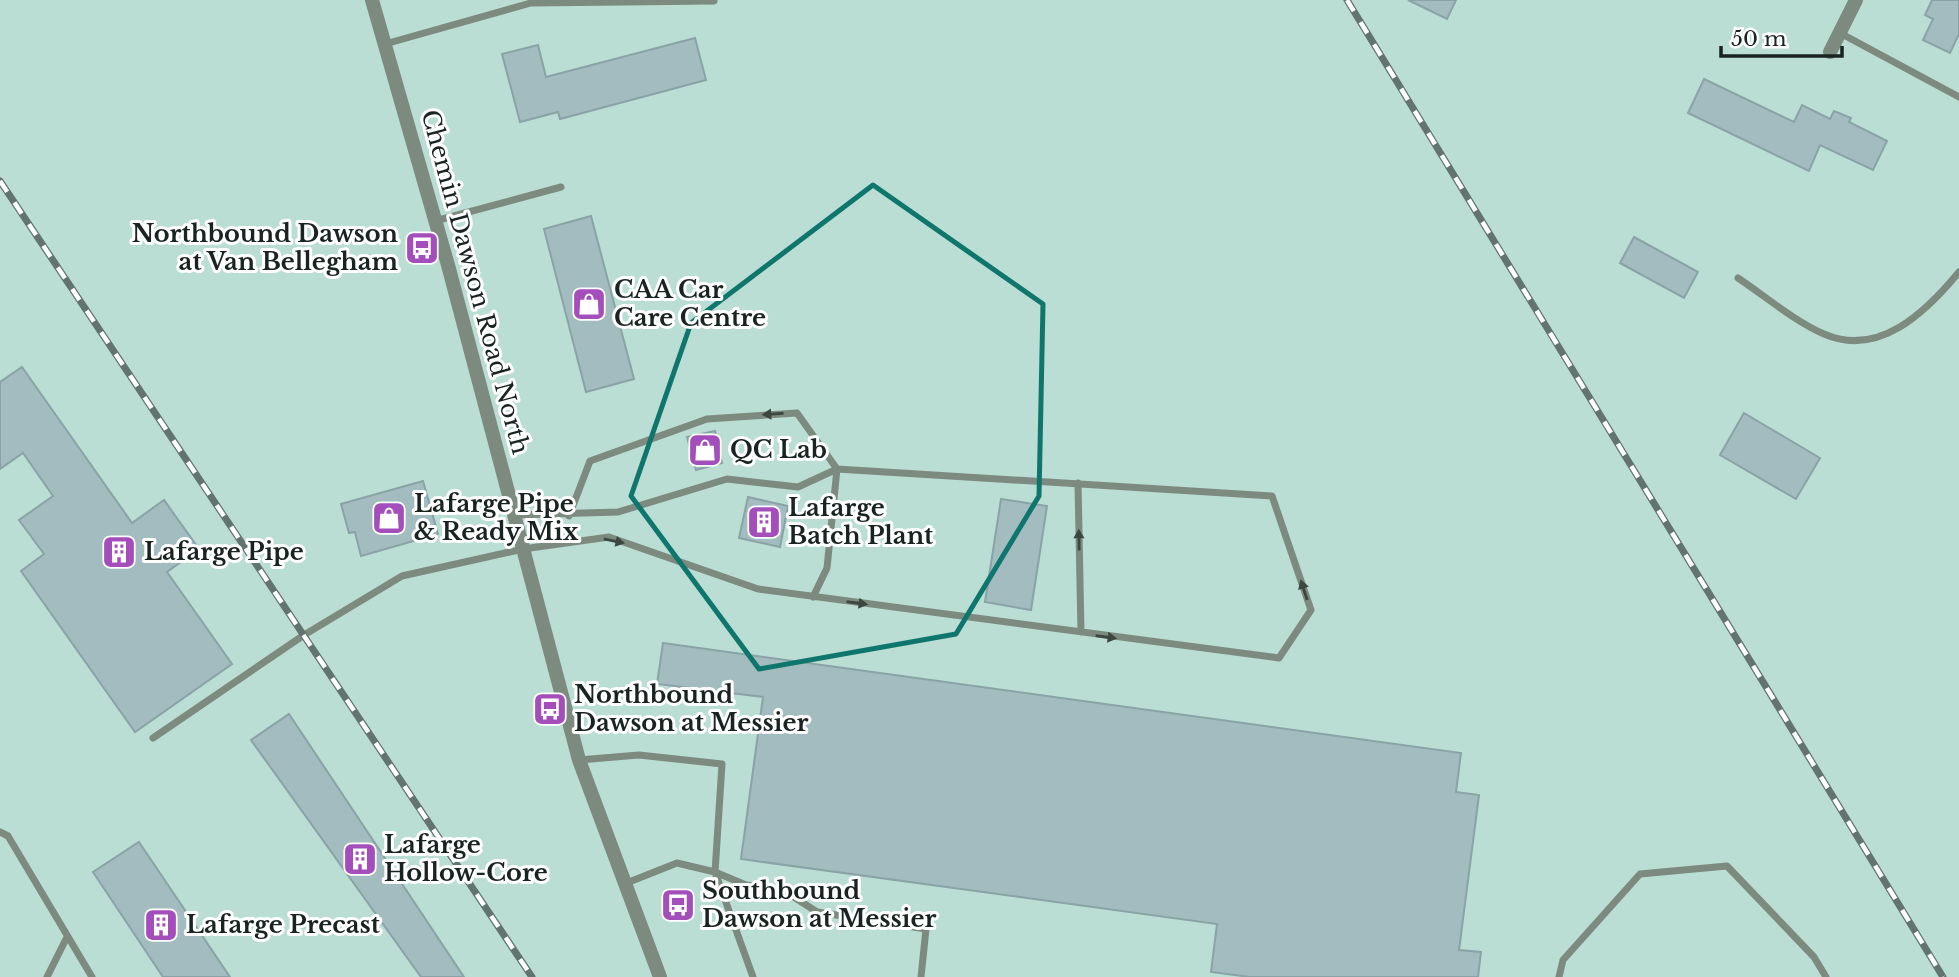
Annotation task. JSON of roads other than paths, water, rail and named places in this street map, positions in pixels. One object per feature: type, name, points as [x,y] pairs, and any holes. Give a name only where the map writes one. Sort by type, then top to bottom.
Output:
[{"type":"street","name":"Chemin Dawson Road North","points":[[372,0],[435,221],[579,760],[623,884],[660,977]]},
{"type":"street","points":[[1830,52],[1856,0]]},
{"type":"lane","points":[[385,44],[531,3],[714,1]]},
{"type":"lane","points":[[1840,33],[1959,97]]},
{"type":"lane","points":[[435,221],[561,187]]},
{"type":"lane","points":[[1738,278],[1824,334],[1854,342],[1880,338],[1909,321],[1959,272]]},
{"type":"lane","points":[[569,516],[590,461],[707,419],[797,413],[837,469],[827,568],[813,597]]},
{"type":"lane","points":[[153,738],[304,635],[402,576],[523,550],[609,537],[758,589],[1279,658],[1311,610],[1272,496],[837,469],[797,487],[727,479],[618,512],[569,516],[515,515]]},
{"type":"lane","points":[[1078,484],[1081,632]]},
{"type":"lane","points":[[579,760],[639,755],[722,764],[715,872],[753,977]]},
{"type":"lane","points":[[0,832],[8,836],[92,977]]},
{"type":"lane","points":[[623,884],[677,863],[715,872],[747,886],[783,890],[817,912],[926,929],[921,977]]},
{"type":"lane","points":[[1559,977],[1563,960],[1640,874],[1727,866],[1814,957],[1826,977]]},
{"type":"lane","points":[[47,977],[67,937]]},
{"type":"railway","points":[[1347,0],[1943,977]]},
{"type":"railway","points":[[0,181],[532,977]]},
{"type":"place","name":"Northbound Dawson at Van Bellegham","points":[[422,248]]},
{"type":"place","name":"CAA Car Care Centre","points":[[589,304]]},
{"type":"place","name":"QC Lab","points":[[705,450]]},
{"type":"place","name":"Lafarge Pipe & Ready Mix","points":[[389,518]]},
{"type":"place","name":"Lafarge Batch Plant","points":[[764,522]]},
{"type":"place","name":"Lafarge Pipe","points":[[119,552]]},
{"type":"place","name":"Northbound Dawson at Messier","points":[[550,709]]},
{"type":"place","name":"Lafarge Hollow-Core","points":[[360,859]]},
{"type":"place","name":"Southbound Dawson at Messier","points":[[678,905]]},
{"type":"place","name":"Lafarge Precast","points":[[161,925]]}]
